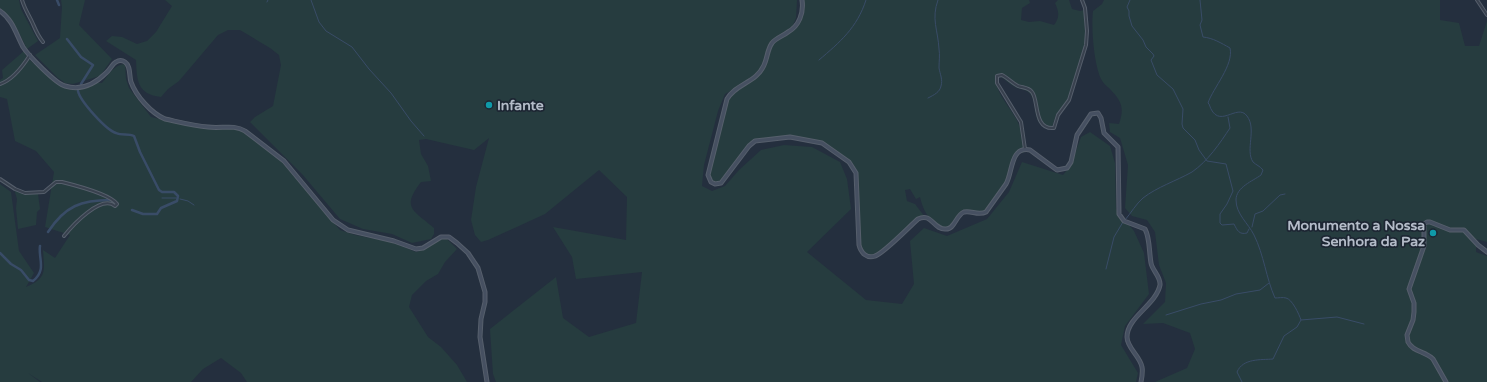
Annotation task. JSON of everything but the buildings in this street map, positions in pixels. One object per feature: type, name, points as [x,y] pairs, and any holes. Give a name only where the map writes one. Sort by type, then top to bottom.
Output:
[{"type":"main road","points":[[802,0],[801,15],[796,25],[772,44],[766,63],[759,73],[734,90],[727,99],[708,176],[709,180],[712,183],[721,183],[749,146],[755,141],[790,137],[822,143],[849,162],[855,169],[857,181],[859,245],[862,253],[866,256],[875,256],[922,217],[927,218],[938,227],[945,229],[950,228],[963,212],[978,214],[986,212],[1009,180],[1016,154],[1025,149],[1030,150],[1057,170],[1067,168],[1071,162],[1076,135],[1091,114],[1095,112],[1100,115],[1106,135],[1118,147],[1119,214],[1124,221],[1143,228],[1147,232],[1151,264],[1159,282],[1158,289],[1150,302],[1133,321],[1127,335],[1128,342],[1142,366],[1141,382]]},
{"type":"main road","points":[[0,12],[9,19],[30,56],[60,84],[78,88],[87,86],[106,73],[116,62],[124,61],[128,66],[132,86],[144,102],[159,116],[206,127],[236,127],[245,131],[284,161],[333,220],[342,227],[394,241],[416,249],[422,248],[441,237],[452,239],[474,261],[478,268],[485,292],[480,337],[487,382]]},
{"type":"main road","points":[[1446,382],[1433,359],[1410,346],[1407,335],[1413,320],[1414,312],[1414,303],[1409,289],[1424,246],[1424,225],[1429,221],[1450,230],[1464,230],[1478,246],[1487,252]]},
{"type":"street","points":[[22,0],[37,35],[43,42]]},
{"type":"street","points":[[1025,149],[1021,122],[997,83],[997,76],[1002,75],[1016,85],[1030,90],[1035,97],[1036,109],[1041,122],[1050,128],[1054,128],[1058,115],[1069,100],[1086,45],[1087,31],[1082,0]]},
{"type":"street","points":[[1477,0],[1487,15]]},
{"type":"street","points":[[0,84],[5,83],[11,78],[30,56]]},
{"type":"street","points":[[0,179],[15,190],[25,193],[44,192],[56,182],[62,182],[96,192],[112,199],[117,204],[115,206],[112,203],[107,203],[92,210],[76,222],[64,236]]},
{"type":"green space","points":[[0,0],[19,0],[21,9],[38,41],[27,49],[9,16],[0,8]]},
{"type":"green space","points":[[61,0],[85,0],[79,25],[112,59],[100,76],[73,84],[64,83],[35,55],[60,38]]},
{"type":"green space","points":[[165,0],[797,0],[796,18],[791,30],[801,15],[802,0],[1029,0],[1030,3],[1022,8],[1021,20],[1029,22],[1040,21],[1054,25],[1058,14],[1055,3],[1058,0],[1069,0],[1072,9],[1080,11],[1084,10],[1086,28],[1085,47],[1068,102],[1056,115],[1052,127],[1049,129],[1043,127],[1037,119],[1033,99],[1029,93],[1013,86],[999,76],[996,78],[999,91],[1020,128],[1023,139],[1024,153],[1019,152],[1016,154],[1009,180],[986,212],[971,212],[960,215],[945,229],[935,223],[928,216],[923,208],[920,197],[916,199],[910,189],[905,190],[907,201],[915,204],[925,217],[918,219],[878,255],[866,256],[859,245],[856,173],[847,161],[832,150],[816,142],[783,138],[752,143],[723,180],[718,184],[712,183],[708,175],[729,95],[753,78],[725,94],[718,111],[704,165],[702,186],[712,191],[725,186],[739,170],[761,150],[784,145],[812,147],[840,162],[847,179],[851,209],[807,252],[866,300],[902,304],[914,284],[910,241],[924,228],[947,236],[987,219],[1009,192],[1022,162],[1063,175],[1071,165],[1081,137],[1090,132],[1110,146],[1115,163],[1116,209],[1134,231],[1144,253],[1149,294],[1125,326],[1121,345],[1138,373],[1136,382],[496,382],[493,374],[490,329],[556,277],[563,318],[589,337],[636,323],[642,272],[576,279],[572,257],[553,227],[626,240],[627,197],[599,170],[545,214],[481,242],[475,235],[471,220],[476,187],[489,138],[474,150],[426,139],[419,140],[421,154],[428,166],[431,181],[421,182],[415,191],[411,203],[415,212],[434,228],[434,234],[431,239],[412,243],[392,234],[363,229],[340,219],[302,174],[250,122],[255,117],[273,106],[281,65],[279,55],[270,48],[240,30],[228,30],[218,35],[179,81],[168,89],[161,97],[147,93],[143,90],[138,80],[136,60],[106,41],[112,36],[122,37],[137,44],[147,41],[156,32],[172,6]]},
{"type":"green space","points":[[1104,0],[1440,0],[1440,20],[1459,23],[1465,46],[1479,46],[1487,21],[1487,242],[1476,239],[1476,252],[1487,256],[1487,382],[1155,382],[1187,368],[1195,349],[1190,333],[1163,323],[1143,324],[1165,302],[1166,283],[1159,265],[1155,232],[1147,220],[1132,216],[1125,208],[1128,165],[1120,138],[1110,132],[1109,123],[1119,124],[1122,108],[1119,100],[1101,79],[1097,64],[1092,27],[1093,11],[1102,4]]},
{"type":"green space","points":[[24,51],[26,56],[33,63],[61,86],[79,88],[92,83],[102,83],[109,73],[115,68],[121,64],[125,64],[126,79],[129,88],[151,117],[205,129],[234,128],[242,131],[281,161],[340,230],[355,235],[397,243],[417,252],[441,239],[446,238],[457,249],[445,262],[438,274],[426,281],[412,295],[409,307],[428,337],[441,347],[457,365],[467,382],[247,382],[241,373],[221,358],[203,369],[191,382],[42,382],[28,373],[40,382],[0,382],[0,184],[11,192],[19,251],[34,273],[26,287],[38,280],[43,273],[43,250],[55,258],[70,235],[45,227],[54,172],[36,151],[15,141],[7,99],[0,97],[0,80],[3,78],[2,70]]},
{"type":"green space","points":[[14,189],[25,194],[38,194],[40,209],[37,212],[36,225],[18,229],[16,208],[17,199]]},
{"type":"waterway","points":[[57,0],[59,5]]},
{"type":"waterway","points":[[311,0],[319,22],[326,31],[352,47],[369,69],[391,93],[424,136]]},
{"type":"waterway","points":[[819,60],[853,27],[866,0]]},
{"type":"waterway","points":[[928,98],[938,92],[942,84],[939,68],[935,19],[938,0]]},
{"type":"waterway","points":[[1130,0],[1127,7],[1132,26],[1143,40],[1146,47],[1153,54],[1154,56],[1151,60],[1157,75],[1173,89],[1183,109],[1183,128],[1195,140],[1199,150],[1207,161],[1226,164],[1233,191],[1220,214],[1220,223],[1222,225],[1234,224],[1240,233],[1247,233],[1249,229]]},
{"type":"waterway","points":[[1200,0],[1202,20],[1200,25],[1203,37],[1214,40],[1230,48],[1229,62],[1208,103],[1217,116],[1238,112],[1247,116],[1251,127],[1251,157],[1253,162],[1263,170],[1261,175],[1239,191],[1236,200],[1238,210],[1254,235],[1263,258],[1269,283],[1275,298],[1286,298],[1291,301],[1301,320],[1297,327],[1284,336],[1273,359],[1248,362],[1240,367],[1237,372],[1242,382]]},
{"type":"waterway","points":[[67,39],[81,57],[93,65],[81,84]]},
{"type":"waterway","points":[[78,91],[88,108],[106,127],[118,134],[134,136],[140,152],[159,190],[162,192],[174,192],[178,196],[177,201],[161,208],[157,214],[143,214],[132,210]]},
{"type":"waterway","points":[[1125,220],[1143,198],[1198,168],[1218,146],[1230,128],[1228,117]]},
{"type":"waterway","points":[[1252,227],[1255,214],[1263,211],[1280,195],[1285,194]]},
{"type":"waterway","points":[[162,198],[176,198]]},
{"type":"waterway","points":[[180,199],[188,201],[194,205]]},
{"type":"waterway","points":[[48,232],[54,223],[67,210],[82,203],[111,200]]},
{"type":"waterway","points":[[1106,269],[1114,237],[1123,222]]},
{"type":"waterway","points":[[0,253],[11,264],[21,270],[29,280],[33,281],[40,273],[40,246]]},
{"type":"waterway","points":[[1166,315],[1201,304],[1221,300],[1236,294],[1260,290],[1269,283]]},
{"type":"waterway","points":[[1301,320],[1337,317],[1364,324]]},
{"type":"place","name":"Infante","points":[[489,105]]},
{"type":"place","name":"Monumento a Nossa Senhora da Paz","points":[[1433,233]]}]
